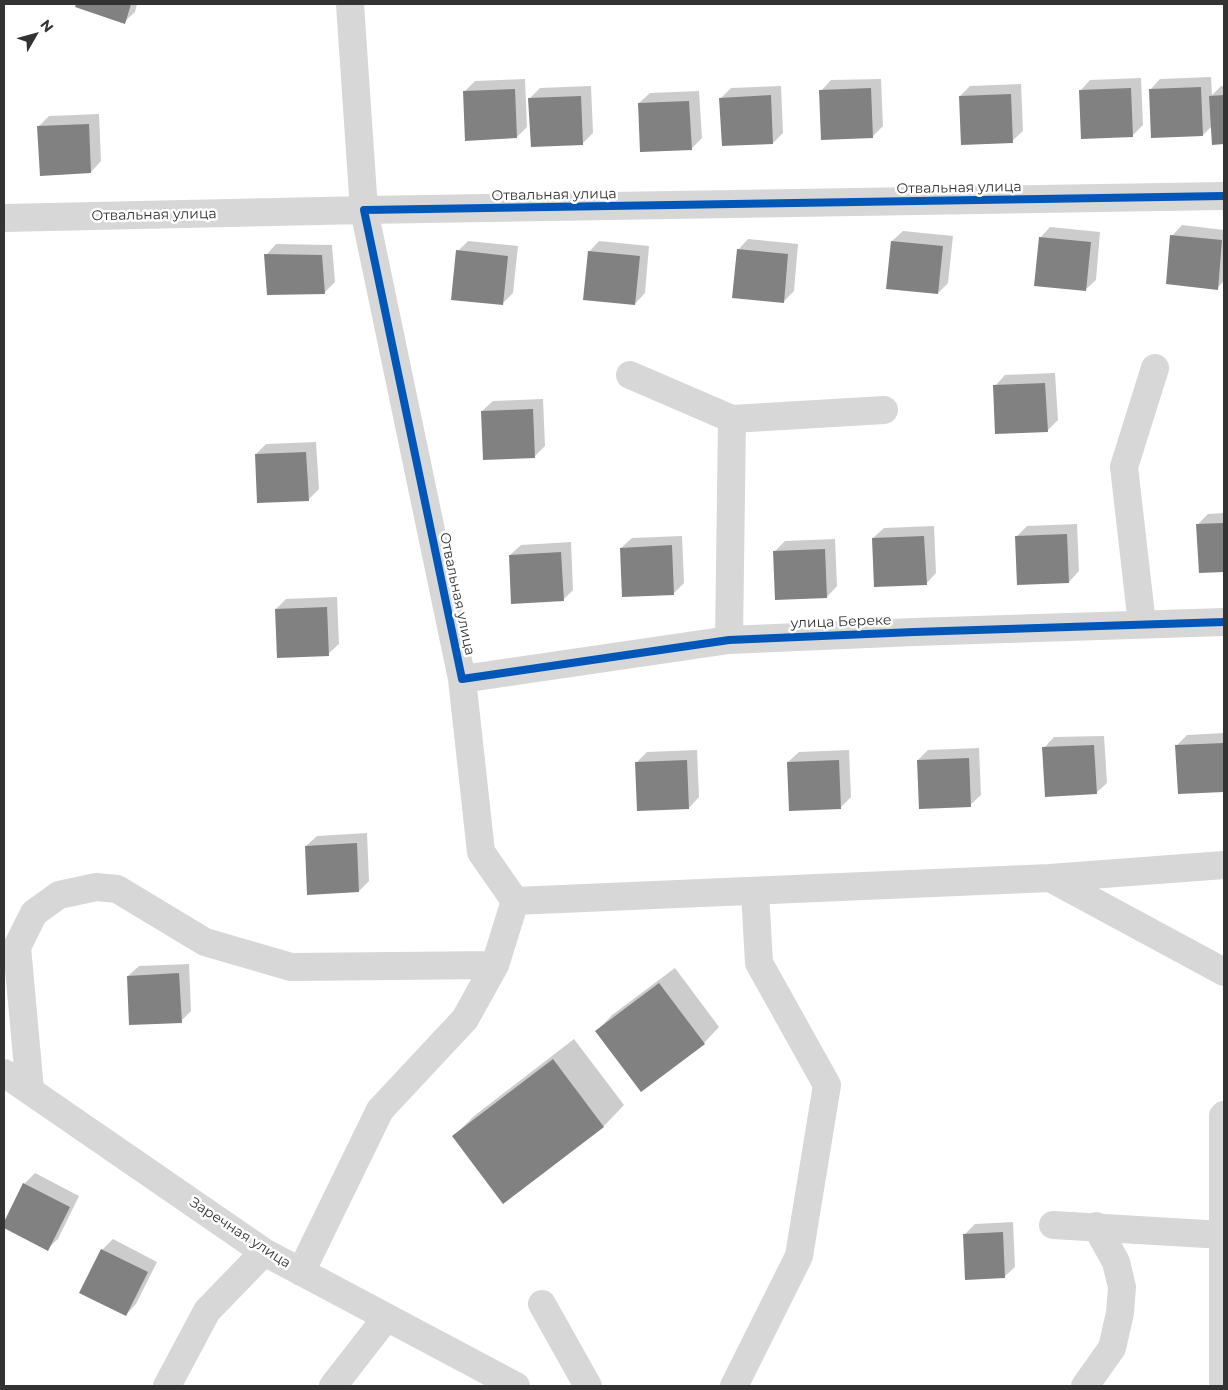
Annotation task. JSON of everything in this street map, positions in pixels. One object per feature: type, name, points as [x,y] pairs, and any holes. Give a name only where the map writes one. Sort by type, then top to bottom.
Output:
[{"type":"street","name":"Отвальная улица","points":[[350,4],[364,210],[462,679],[481,852],[515,901]]},
{"type":"street","name":"Отвальная улица","points":[[4,218],[364,210],[1224,196]]},
{"type":"street","points":[[1142,624],[1124,467],[1155,368]]},
{"type":"street","points":[[630,376],[732,419],[884,410]]},
{"type":"street","points":[[729,640],[732,419]]},
{"type":"street","name":"улица Береке","points":[[462,679],[729,640],[1224,622]]},
{"type":"street","points":[[301,1272],[380,1110],[465,1019],[495,965],[515,901],[1050,878],[1224,865]]},
{"type":"street","points":[[1050,878],[1224,972]]},
{"type":"street","points":[[30,1090],[17,947],[34,913],[59,895],[96,887],[117,889],[205,942],[292,967],[495,965]]},
{"type":"street","points":[[734,1386],[799,1256],[827,1085],[760,963],[755,892]]},
{"type":"street","name":"Заречная улица","points":[[4,1072],[264,1252],[516,1386]]},
{"type":"street","points":[[1223,1386],[1224,1115]]},
{"type":"street","points":[[1053,1225],[1096,1226],[1223,1235]]},
{"type":"street","points":[[1085,1386],[1112,1348],[1120,1313],[1122,1287],[1116,1262],[1096,1226]]},
{"type":"street","points":[[167,1386],[207,1311],[264,1252]]},
{"type":"street","points":[[542,1304],[588,1386]]},
{"type":"street","points":[[333,1386],[386,1318]]},
{"type":"building","points":[[76,4],[131,4],[125,24],[75,7]]},
{"type":"building","points":[[1201,87],[1203,136],[1151,138],[1149,89]]},
{"type":"building","points":[[871,88],[873,138],[821,140],[819,90]]},
{"type":"building","points":[[1131,88],[1133,137],[1081,139],[1079,90]]},
{"type":"building","points":[[515,89],[517,138],[465,141],[463,91]]},
{"type":"building","points":[[1011,94],[1013,143],[961,145],[959,96]]},
{"type":"building","points":[[771,95],[773,144],[722,146],[719,98]]},
{"type":"building","points":[[1224,95],[1224,144],[1212,145],[1209,96]]},
{"type":"building","points":[[581,96],[583,145],[531,147],[528,98]]},
{"type":"building","points":[[689,101],[692,150],[640,152],[638,103]]},
{"type":"building","points":[[89,124],[91,173],[40,176],[37,126]]},
{"type":"building","points":[[1170,235],[1222,240],[1218,290],[1166,284]]},
{"type":"building","points":[[1039,237],[1091,242],[1086,291],[1034,286]]},
{"type":"building","points":[[891,241],[943,246],[938,294],[886,289]]},
{"type":"building","points":[[737,249],[788,254],[784,303],[732,298]]},
{"type":"building","points":[[456,250],[508,256],[503,305],[451,300]]},
{"type":"building","points":[[588,251],[640,256],[635,305],[583,300]]},
{"type":"building","points":[[264,254],[322,255],[325,294],[267,295]]},
{"type":"building","points":[[1045,383],[1048,432],[995,434],[993,385]]},
{"type":"building","points":[[533,409],[535,458],[483,460],[481,411]]},
{"type":"building","points":[[306,452],[309,501],[257,503],[255,454]]},
{"type":"building","points":[[1224,523],[1224,572],[1199,573],[1196,524]]},
{"type":"building","points":[[1067,534],[1069,583],[1017,585],[1015,536]]},
{"type":"building","points":[[924,536],[927,585],[874,587],[872,538]]},
{"type":"building","points":[[672,545],[674,595],[622,597],[620,548]]},
{"type":"building","points":[[825,549],[827,598],[775,600],[773,551]]},
{"type":"building","points":[[561,552],[564,601],[511,604],[509,555]]},
{"type":"building","points":[[327,607],[329,656],[277,658],[275,609]]},
{"type":"building","points":[[1224,743],[1224,792],[1178,794],[1175,745]]},
{"type":"building","points":[[1094,745],[1097,794],[1045,797],[1042,747]]},
{"type":"building","points":[[969,758],[971,807],[919,809],[917,760]]},
{"type":"building","points":[[687,760],[689,809],[637,811],[635,762]]},
{"type":"building","points":[[839,760],[841,809],[789,811],[787,762]]},
{"type":"building","points":[[357,843],[359,892],[307,895],[305,846]]},
{"type":"building","points":[[179,973],[182,1023],[129,1025],[127,976]]},
{"type":"building","points":[[659,983],[705,1044],[641,1092],[595,1031]]},
{"type":"building","points":[[553,1059],[604,1127],[503,1204],[452,1136]]},
{"type":"building","points":[[23,1183],[70,1207],[48,1251],[4,1228],[4,1222]]},
{"type":"building","points":[[1003,1232],[1005,1278],[965,1280],[963,1234]]},
{"type":"building","points":[[101,1249],[148,1272],[126,1316],[79,1293]]},
{"type":"cycle path","points":[[1224,196],[364,210],[462,679],[729,640],[1224,622]]}]
